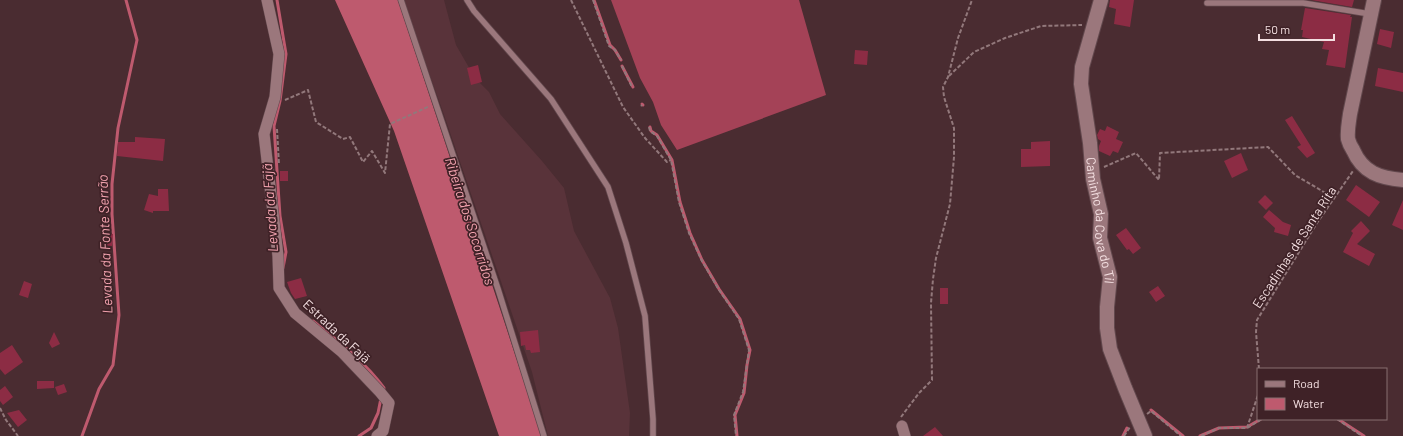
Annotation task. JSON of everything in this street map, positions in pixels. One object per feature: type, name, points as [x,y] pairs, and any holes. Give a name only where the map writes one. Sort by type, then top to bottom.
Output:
[{"type":"street","name":"Estrada da Fajã","points":[[267,0],[279,54],[275,97],[264,134],[278,256],[279,288],[295,313],[342,352],[380,392],[389,404],[383,431],[377,436]]},
{"type":"street","name":"Caminho da Cova do Til","points":[[1101,0],[1082,67],[1081,84],[1092,172],[1101,214],[1100,238],[1110,277],[1107,321],[1110,349],[1124,388],[1145,436]]},
{"type":"street","points":[[1374,0],[1350,114],[1348,140],[1359,162],[1366,169],[1376,175],[1403,180]]},
{"type":"lane","points":[[400,0],[498,289],[544,436]]},
{"type":"lane","points":[[466,0],[551,99],[608,187],[626,243],[645,316],[653,436]]},
{"type":"lane","points":[[1207,3],[1302,3],[1371,14]]},
{"type":"path","points":[[571,0],[623,107],[645,138],[667,162],[671,160]]},
{"type":"path","points":[[593,0],[609,46],[615,50],[621,60]]},
{"type":"path","points":[[904,431],[901,416],[919,393],[932,380],[931,295],[936,258],[950,204],[954,157],[954,128],[944,97],[943,87],[948,77],[958,38],[972,0]]},
{"type":"path","points":[[948,77],[974,52],[1005,38],[1041,26],[1093,25]]},
{"type":"path","points":[[622,67],[632,87]]},
{"type":"path","points":[[275,97],[282,101],[308,90],[316,122],[343,138],[350,137],[363,162],[372,151],[385,173],[390,124],[436,103]]},
{"type":"path","points":[[278,124],[279,168]]},
{"type":"path","points":[[649,127],[650,131],[657,136],[671,160],[679,202],[689,233],[702,261],[719,290],[739,319],[750,350],[743,392],[734,415],[736,436]]},
{"type":"path","points":[[1092,172],[1136,153],[1159,180],[1160,153],[1268,147],[1295,175],[1334,198]]},
{"type":"path","name":"Escadinhas de Santa Rita","points":[[1259,368],[1256,332],[1257,320],[1316,223],[1359,162]]},
{"type":"path","points":[[1247,428],[1257,398]]},
{"type":"path","points":[[0,408],[6,420],[18,436]]},
{"type":"path","points":[[1138,421],[1151,411],[1181,436]]},
{"type":"path","points":[[1201,436],[1219,428],[1247,428],[1260,420]]},
{"type":"path","points":[[1338,420],[1362,436]]},
{"type":"shaded area","points":[[403,0],[444,0],[456,45],[475,78],[489,92],[500,114],[564,188],[574,231],[610,298],[618,328],[630,413],[629,436],[548,436],[532,372]]},
{"type":"shaded area","points":[[611,0],[799,0],[826,95],[677,150],[661,125],[653,102],[640,78]]},
{"type":"water","name":"Ribeira dos Socorridos","points":[[335,0],[398,0],[542,436],[499,436],[394,131]]},
{"type":"building","points":[[1110,0],[1134,0],[1130,27],[1114,24],[1116,9],[1109,7]]},
{"type":"building","points":[[1311,0],[1354,0],[1352,7]]},
{"type":"building","points":[[1305,8],[1351,15],[1350,17],[1352,17],[1345,68],[1326,65],[1329,50],[1322,49],[1324,42],[1302,37],[1303,30],[1301,30]]},
{"type":"building","points":[[1380,29],[1394,32],[1391,48],[1377,44]]},
{"type":"building","points":[[855,50],[868,51],[867,65],[854,64]]},
{"type":"building","points":[[478,65],[482,82],[471,85],[467,68]]},
{"type":"building","points":[[1378,68],[1403,73],[1403,92],[1375,86]]},
{"type":"building","points":[[1292,116],[1315,153],[1307,158],[1297,147],[1301,145],[1285,120]]},
{"type":"building","points":[[1107,126],[1119,132],[1116,139],[1123,142],[1118,153],[1113,151],[1110,156],[1099,151],[1101,141],[1098,139],[1097,135],[1100,129],[1105,131]]},
{"type":"building","points":[[135,137],[165,139],[163,161],[117,156],[118,142],[135,142]]},
{"type":"building","points":[[1050,141],[1050,166],[1021,167],[1021,149],[1031,149],[1031,142]]},
{"type":"building","points":[[1241,153],[1248,170],[1232,178],[1224,161]]},
{"type":"building","points":[[280,171],[288,171],[288,181],[280,181]]},
{"type":"building","points":[[1356,185],[1380,202],[1369,217],[1346,200]]},
{"type":"building","points":[[158,189],[168,189],[169,211],[153,211],[153,213],[144,210],[149,194],[158,196]]},
{"type":"building","points":[[1265,195],[1273,203],[1266,210],[1258,202]]},
{"type":"building","points":[[1403,200],[1403,230],[1392,225]]},
{"type":"building","points":[[1269,210],[1283,222],[1291,225],[1288,236],[1274,232],[1275,228],[1263,217]]},
{"type":"building","points":[[1361,221],[1370,231],[1357,244],[1375,254],[1369,266],[1343,252],[1353,233],[1351,231]]},
{"type":"building","points":[[1126,228],[1141,248],[1133,254],[1129,249],[1127,250],[1116,235]]},
{"type":"building","points":[[105,233],[113,234],[112,246],[103,245]]},
{"type":"building","points":[[301,278],[307,296],[295,299],[287,282]]},
{"type":"building","points":[[24,281],[32,284],[28,298],[19,295]]},
{"type":"building","points":[[1158,286],[1165,296],[1156,302],[1149,292]]},
{"type":"building","points":[[940,288],[948,288],[948,304],[940,304]]},
{"type":"building","points":[[538,330],[540,352],[531,353],[530,350],[526,350],[525,345],[521,346],[520,332]]},
{"type":"building","points":[[54,332],[60,344],[52,348],[49,343]]},
{"type":"building","points":[[12,345],[23,362],[5,375],[0,369],[0,353]]},
{"type":"building","points":[[37,381],[54,381],[54,388],[37,389]]},
{"type":"building","points":[[64,384],[67,392],[58,395],[55,387]]},
{"type":"building","points":[[5,386],[13,397],[3,405],[0,401],[0,390]]},
{"type":"building","points":[[19,410],[27,420],[18,427],[7,413]]},
{"type":"building","points":[[935,427],[943,436],[923,436]]},
{"type":"waterway","name":"Levada da Fonte Serrão","points":[[82,436],[99,389],[113,365],[119,315],[112,214],[112,184],[118,128],[137,40],[126,0]]},
{"type":"waterway","name":"Levada da Fajã","points":[[277,0],[286,54],[280,101],[274,126],[280,216],[286,252],[283,268]]},
{"type":"waterway","points":[[594,0],[610,45],[621,60]]},
{"type":"waterway","points":[[622,66],[633,87]]},
{"type":"waterway","points":[[650,127],[651,131],[657,135],[672,160],[680,202],[690,233],[702,260],[719,289],[740,319],[750,350],[744,393],[735,415],[737,436]]},
{"type":"waterway","name":"Levada da Fajã","points":[[313,321],[360,360],[384,388],[383,391]]},
{"type":"waterway","name":"Levada da Fajã","points":[[359,436],[371,428],[378,413],[381,398]]},
{"type":"waterway","points":[[1151,410],[1183,436]]},
{"type":"waterway","points":[[1200,436],[1219,428],[1247,427],[1259,420]]},
{"type":"waterway","points":[[1340,420],[1364,436]]},
{"type":"waterway","points":[[1123,436],[1127,428]]}]
